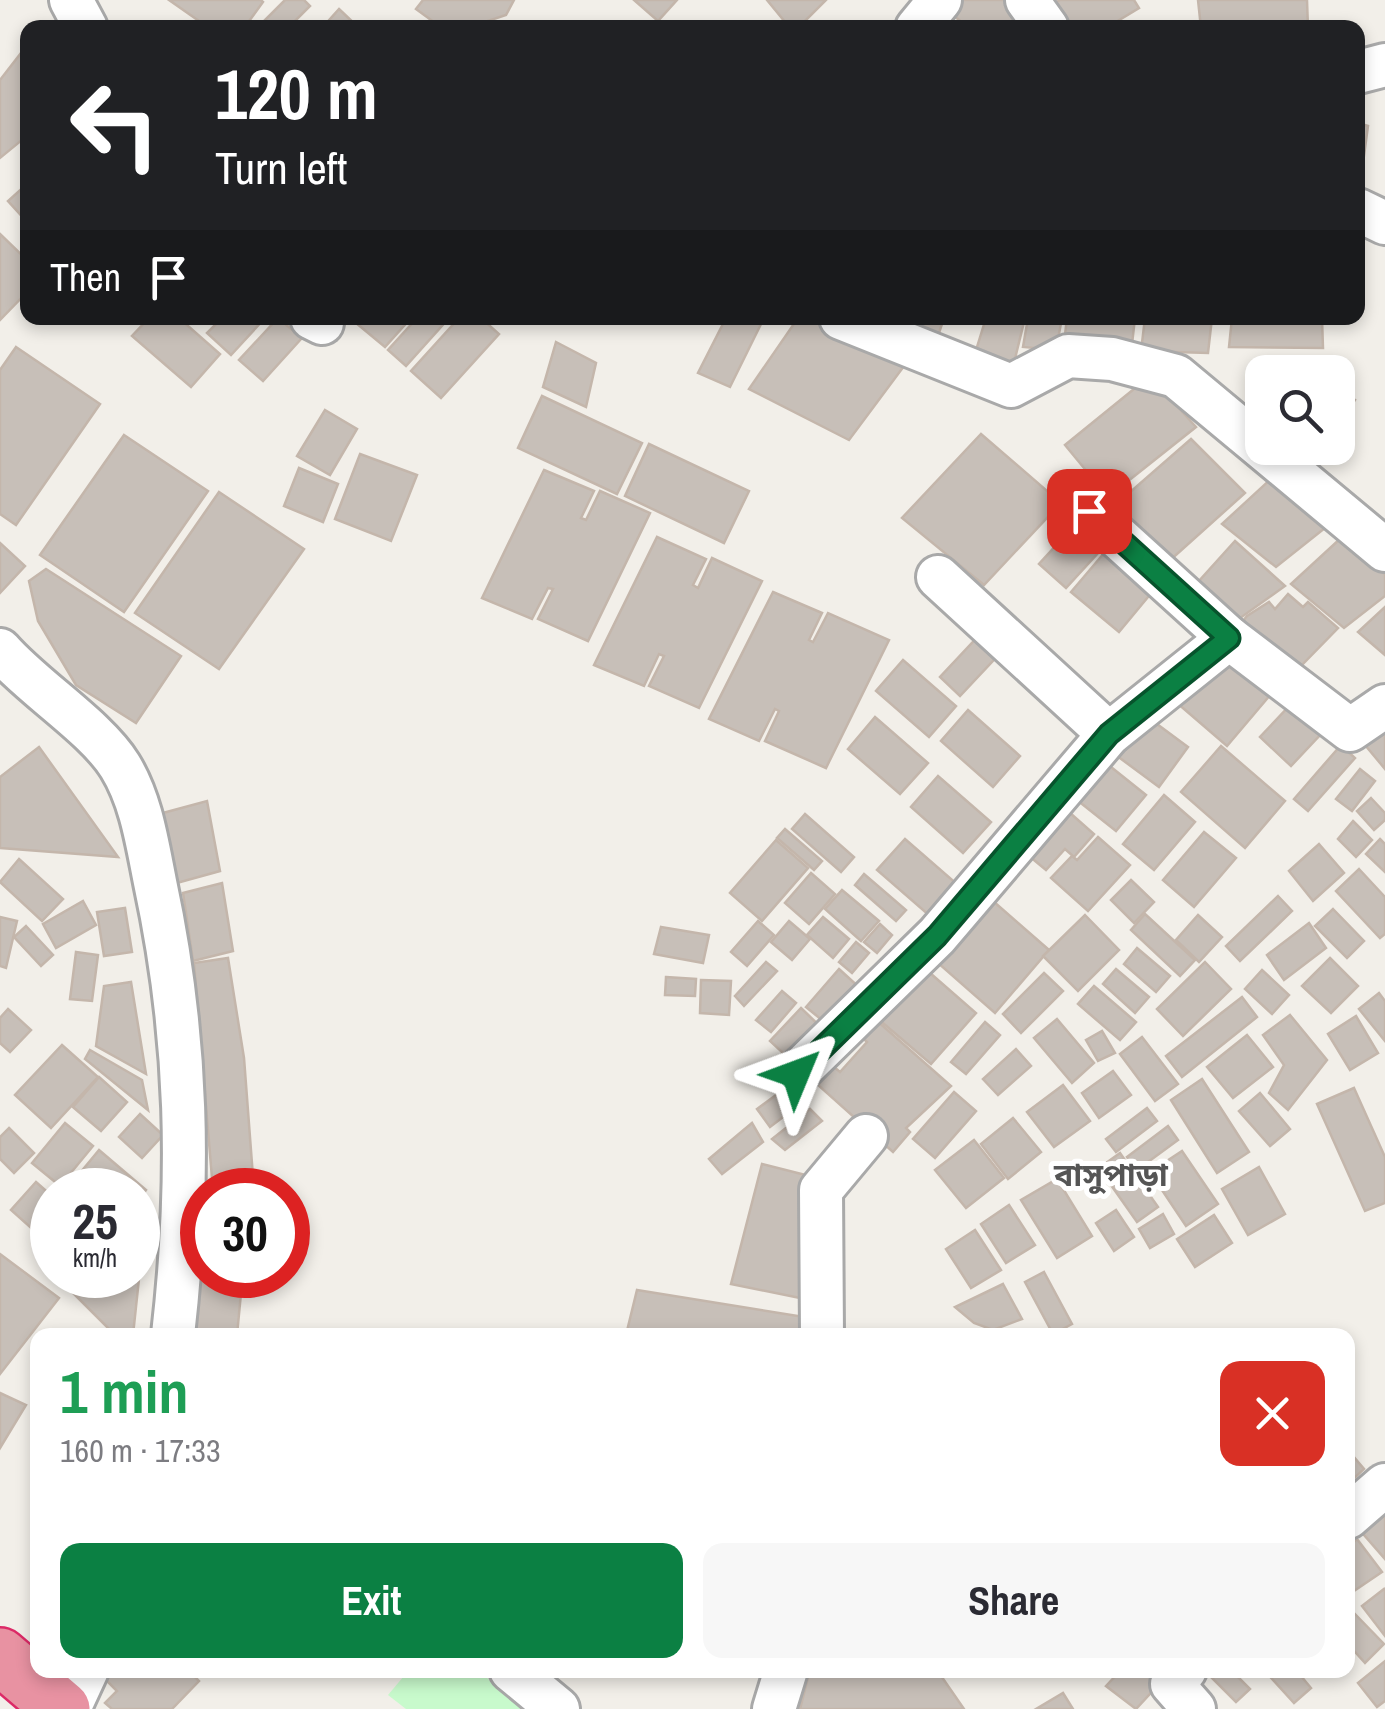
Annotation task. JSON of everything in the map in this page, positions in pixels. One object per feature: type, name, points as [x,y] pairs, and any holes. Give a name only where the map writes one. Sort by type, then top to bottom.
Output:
[{"type":"highway","points":[[0,1656],[65,1709]]},
{"type":"street","points":[[924,20],[940,0]]},
{"type":"street","points":[[858,325],[998,384],[1012,386],[1068,356],[1158,368],[1176,376],[1385,550]]},
{"type":"street","points":[[1089,511],[1229,638],[1350,730],[1385,706]]},
{"type":"street","points":[[938,577],[1109,734]]},
{"type":"street","points":[[796,1074],[937,936],[1109,734],[1229,638]]},
{"type":"street","points":[[0,650],[116,760],[131,784],[144,826],[182,1041],[186,1159],[174,1328]]},
{"type":"street","points":[[822,1328],[821,1190],[866,1136]]},
{"type":"street","points":[[1355,1511],[1385,1485]]},
{"type":"street","points":[[65,1709],[82,1678]]},
{"type":"street","points":[[521,1678],[558,1709]]},
{"type":"street","points":[[774,1709],[784,1678]]},
{"type":"street","points":[[1177,1678],[1172,1684],[1194,1709]]},
{"type":"green space","points":[[402,1678],[487,1678],[526,1709],[406,1709],[388,1695]]},
{"type":"building","points":[[169,0],[263,2],[250,20],[198,20]]},
{"type":"building","points":[[285,0],[304,0],[310,6],[296,20],[265,20]]},
{"type":"building","points":[[423,0],[514,0],[506,15],[491,20],[431,20],[416,9]]},
{"type":"building","points":[[634,0],[677,0],[657,20]]},
{"type":"building","points":[[767,0],[826,0],[806,20],[783,20]]},
{"type":"building","points":[[958,0],[1015,0],[1030,20],[959,20],[948,11]]},
{"type":"building","points":[[1060,0],[1134,0],[1139,8],[1119,20],[1066,20],[1053,4]]},
{"type":"building","points":[[1198,0],[1307,0],[1308,20],[1200,20]]},
{"type":"building","points":[[339,9],[351,20],[329,20]]},
{"type":"building","points":[[20,54],[20,142],[0,158],[0,80]]},
{"type":"building","points":[[20,190],[20,214],[8,201]]},
{"type":"building","points":[[0,234],[20,253],[20,299],[0,320]]},
{"type":"building","points":[[142,325],[187,325],[220,354],[191,387],[132,336]]},
{"type":"building","points":[[215,325],[259,325],[231,355],[207,333]]},
{"type":"building","points":[[272,325],[286,325],[302,338],[263,381],[239,360]]},
{"type":"building","points":[[358,325],[405,325],[385,347]]},
{"type":"building","points":[[411,325],[443,325],[406,366],[388,350]]},
{"type":"building","points":[[453,325],[489,325],[499,334],[441,398],[411,371]]},
{"type":"building","points":[[722,325],[761,325],[730,387],[698,373]]},
{"type":"building","points":[[793,325],[825,325],[907,362],[849,440],[749,389]]},
{"type":"building","points":[[915,325],[942,325],[936,342],[911,335]]},
{"type":"building","points":[[984,325],[1023,325],[1010,379],[969,373]]},
{"type":"building","points":[[1027,325],[1061,325],[1056,350],[1023,347]]},
{"type":"building","points":[[1066,325],[1134,325],[1131,353],[1063,351]]},
{"type":"building","points":[[1144,325],[1211,325],[1208,353],[1141,351]]},
{"type":"building","points":[[1231,325],[1322,325],[1323,348],[1229,347]]},
{"type":"building","points":[[556,342],[596,363],[586,407],[543,387]]},
{"type":"building","points":[[16,347],[100,404],[16,525],[0,514],[0,370]]},
{"type":"building","points":[[1150,376],[1196,427],[1108,497],[1065,445]]},
{"type":"building","points":[[542,396],[642,443],[617,494],[518,448]]},
{"type":"building","points":[[325,410],[357,429],[330,475],[297,456]]},
{"type":"building","points":[[1245,414],[1245,449],[1227,439]]},
{"type":"building","points":[[981,434],[1061,503],[984,585],[902,518]]},
{"type":"building","points":[[124,435],[208,491],[124,612],[40,555]]},
{"type":"building","points":[[1191,439],[1245,493],[1167,563],[1113,507]]},
{"type":"building","points":[[649,444],[749,491],[724,543],[625,496]]},
{"type":"building","points":[[360,454],[417,475],[391,541],[335,519]]},
{"type":"building","points":[[1273,465],[1314,465],[1303,482]]},
{"type":"building","points":[[299,468],[338,484],[323,522],[284,506]]},
{"type":"building","points":[[544,470],[594,491],[581,518],[586,520],[600,491],[650,513],[588,641],[538,619],[553,589],[548,588],[532,619],[482,598]]},
{"type":"building","points":[[1273,477],[1330,524],[1276,567],[1222,524]]},
{"type":"building","points":[[219,492],[304,549],[219,669],[135,613]]},
{"type":"building","points":[[1082,517],[1109,541],[1066,588],[1039,564]]},
{"type":"building","points":[[657,537],[706,559],[693,585],[698,588],[712,558],[762,581],[699,708],[649,686],[664,656],[659,654],[644,686],[594,665]]},
{"type":"building","points":[[1341,538],[1385,574],[1385,596],[1344,628],[1291,584]]},
{"type":"building","points":[[1235,541],[1285,586],[1229,626],[1190,591]]},
{"type":"building","points":[[0,543],[25,566],[0,593]]},
{"type":"building","points":[[1111,545],[1158,585],[1119,632],[1071,592]]},
{"type":"building","points":[[46,569],[181,656],[136,723],[76,685],[38,621],[29,581]]},
{"type":"building","points":[[773,592],[822,613],[809,640],[813,642],[828,613],[889,640],[826,768],[765,741],[779,711],[775,709],[759,741],[709,719]]},
{"type":"building","points":[[1288,594],[1303,607],[1308,602],[1338,628],[1299,668],[1233,633],[1247,616],[1269,602],[1275,609]]},
{"type":"building","points":[[1385,607],[1385,655],[1358,632]]},
{"type":"building","points":[[985,629],[1005,648],[960,696],[940,677]]},
{"type":"building","points":[[1219,651],[1271,694],[1227,746],[1176,702]]},
{"type":"building","points":[[903,660],[956,706],[929,737],[876,691]]},
{"type":"building","points":[[1292,703],[1322,733],[1291,766],[1260,737]]},
{"type":"building","points":[[1134,707],[1188,747],[1159,787],[1105,747]]},
{"type":"building","points":[[968,710],[1020,756],[993,787],[941,741]]},
{"type":"building","points":[[875,717],[928,763],[900,794],[848,749]]},
{"type":"building","points":[[1385,720],[1385,769],[1360,739]]},
{"type":"building","points":[[1341,745],[1355,758],[1308,811],[1294,799]]},
{"type":"building","points":[[1221,746],[1285,801],[1245,848],[1181,792]]},
{"type":"building","points":[[39,747],[118,857],[0,848],[0,777]]},
{"type":"building","points":[[1101,759],[1146,795],[1116,831],[1072,796]]},
{"type":"building","points":[[1360,769],[1375,781],[1352,811],[1336,799]]},
{"type":"building","points":[[938,776],[991,822],[963,853],[911,807]]},
{"type":"building","points":[[1164,795],[1195,822],[1154,870],[1123,844]]},
{"type":"building","points":[[1371,798],[1385,813],[1385,820],[1374,830],[1357,811]]},
{"type":"building","points":[[207,801],[220,871],[177,883],[163,813]]},
{"type":"building","points":[[1061,805],[1094,834],[1074,857],[1065,849],[1046,870],[1022,850]]},
{"type":"building","points":[[805,814],[854,857],[841,872],[792,829]]},
{"type":"building","points":[[1353,821],[1372,840],[1356,857],[1338,839]]},
{"type":"building","points":[[785,829],[822,861],[814,870],[777,838]]},
{"type":"building","points":[[1204,832],[1236,858],[1194,907],[1163,880]]},
{"type":"building","points":[[1098,837],[1130,865],[1088,911],[1051,878],[1072,856],[1077,860]]},
{"type":"building","points":[[905,839],[958,885],[930,916],[877,870]]},
{"type":"building","points":[[1380,839],[1385,844],[1385,872],[1366,854]]},
{"type":"building","points":[[776,840],[808,868],[762,921],[730,893]]},
{"type":"building","points":[[1319,844],[1344,873],[1313,901],[1289,871]]},
{"type":"building","points":[[19,859],[63,899],[42,921],[0,882]]},
{"type":"building","points":[[1359,869],[1385,897],[1385,934],[1380,938],[1336,891]]},
{"type":"building","points":[[811,873],[835,894],[809,924],[785,903]]},
{"type":"building","points":[[864,874],[906,910],[896,921],[855,885]]},
{"type":"building","points":[[1131,880],[1154,902],[1134,923],[1111,900]]},
{"type":"building","points":[[222,883],[233,951],[193,961],[183,893]]},
{"type":"building","points":[[842,890],[879,921],[861,941],[825,909]]},
{"type":"building","points":[[985,894],[1049,950],[995,1013],[930,956]]},
{"type":"building","points":[[1278,896],[1292,911],[1240,961],[1226,946]]},
{"type":"building","points":[[83,901],[96,925],[56,948],[43,924]]},
{"type":"building","points":[[125,908],[132,952],[104,956],[97,912]]},
{"type":"building","points":[[1333,909],[1364,941],[1347,958],[1315,926]]},
{"type":"building","points":[[1145,914],[1195,960],[1180,976],[1131,930]]},
{"type":"building","points":[[1085,915],[1119,950],[1078,991],[1043,956]]},
{"type":"building","points":[[1198,915],[1222,937],[1199,962],[1176,940]]},
{"type":"building","points":[[0,917],[17,921],[6,968],[0,966]]},
{"type":"building","points":[[823,917],[849,939],[833,958],[807,935]]},
{"type":"building","points":[[758,921],[774,935],[747,966],[731,952]]},
{"type":"building","points":[[789,921],[810,939],[792,960],[771,942]]},
{"type":"building","points":[[1309,923],[1326,948],[1284,980],[1267,955]]},
{"type":"building","points":[[880,924],[892,935],[877,953],[864,942]]},
{"type":"building","points":[[26,926],[53,955],[41,966],[14,937]]},
{"type":"building","points":[[661,927],[709,935],[703,963],[654,954]]},
{"type":"building","points":[[856,942],[869,953],[852,973],[839,962]]},
{"type":"building","points":[[1137,948],[1170,976],[1156,992],[1124,964]]},
{"type":"building","points":[[76,952],[98,955],[92,1001],[70,999]]},
{"type":"building","points":[[228,958],[244,1058],[252,1168],[211,1168],[194,963]]},
{"type":"building","points":[[1330,958],[1358,986],[1331,1013],[1302,986]]},
{"type":"building","points":[[766,962],[777,971],[744,1006],[735,996]]},
{"type":"building","points":[[1205,962],[1231,989],[1183,1036],[1157,1009]]},
{"type":"building","points":[[922,966],[976,1013],[931,1064],[877,1018]]},
{"type":"building","points":[[839,969],[860,988],[828,1025],[806,1007]]},
{"type":"building","points":[[1116,969],[1149,997],[1135,1013],[1103,984]]},
{"type":"building","points":[[1262,970],[1289,995],[1272,1014],[1245,989]]},
{"type":"building","points":[[1044,973],[1063,991],[1021,1033],[1003,1014]]},
{"type":"building","points":[[666,977],[696,979],[695,996],[665,995]]},
{"type":"building","points":[[701,980],[731,981],[729,1015],[700,1013]]},
{"type":"building","points":[[131,982],[146,1074],[96,1046],[104,986]]},
{"type":"building","points":[[1094,986],[1136,1022],[1120,1040],[1078,1004]]},
{"type":"building","points":[[782,991],[796,1003],[771,1032],[756,1020]]},
{"type":"building","points":[[1379,993],[1385,1001],[1385,1041],[1359,1009]]},
{"type":"building","points":[[1242,997],[1257,1017],[1182,1077],[1166,1056]]},
{"type":"building","points":[[801,1008],[827,1033],[797,1066],[770,1041]]},
{"type":"building","points":[[8,1009],[31,1030],[10,1052],[0,1043],[0,1018]]},
{"type":"building","points":[[1290,1015],[1327,1060],[1288,1110],[1269,1093],[1284,1065],[1263,1035]]},
{"type":"building","points":[[1356,1016],[1378,1053],[1350,1070],[1328,1034]]},
{"type":"building","points":[[875,1019],[951,1086],[906,1128],[910,1132],[893,1152],[818,1085],[834,1067],[840,1072],[867,1042],[861,1036]]},
{"type":"building","points":[[1057,1019],[1094,1063],[1072,1083],[1034,1038]]},
{"type":"building","points":[[985,1022],[1000,1035],[966,1074],[951,1062]]},
{"type":"building","points":[[1102,1031],[1115,1053],[1098,1061],[1086,1040]]},
{"type":"building","points":[[1247,1035],[1273,1067],[1233,1098],[1207,1067]]},
{"type":"building","points":[[1142,1037],[1178,1084],[1155,1101],[1120,1054]]},
{"type":"building","points":[[62,1045],[98,1077],[51,1128],[15,1095]]},
{"type":"building","points":[[1016,1049],[1031,1066],[998,1095],[983,1079]]},
{"type":"building","points":[[90,1050],[142,1080],[148,1110],[85,1059]]},
{"type":"building","points":[[1113,1071],[1131,1095],[1099,1118],[1082,1093]]},
{"type":"building","points":[[99,1077],[127,1102],[101,1131],[73,1107]]},
{"type":"building","points":[[1202,1079],[1249,1152],[1217,1173],[1171,1100]]},
{"type":"building","points":[[791,1084],[804,1101],[770,1127],[757,1109]]},
{"type":"building","points":[[1063,1085],[1090,1121],[1054,1147],[1027,1112]]},
{"type":"building","points":[[1354,1088],[1385,1157],[1385,1203],[1365,1211],[1317,1104]]},
{"type":"building","points":[[954,1092],[976,1111],[935,1158],[913,1139]]},
{"type":"building","points":[[1260,1093],[1290,1129],[1270,1146],[1239,1111]]},
{"type":"building","points":[[1147,1108],[1157,1121],[1116,1152],[1106,1139]]},
{"type":"building","points":[[810,1109],[822,1121],[785,1150],[772,1139]]},
{"type":"building","points":[[140,1114],[163,1135],[142,1158],[119,1137]]},
{"type":"building","points":[[1013,1118],[1041,1152],[1008,1179],[981,1144]]},
{"type":"building","points":[[65,1123],[93,1146],[75,1168],[38,1168],[32,1163]]},
{"type":"building","points":[[752,1123],[763,1142],[722,1174],[709,1159]]},
{"type":"building","points":[[1168,1126],[1178,1140],[1137,1170],[1127,1157]]},
{"type":"building","points":[[9,1128],[34,1153],[14,1173],[0,1159],[0,1137]]},
{"type":"building","points":[[974,1140],[1004,1178],[966,1208],[935,1170]]},
{"type":"building","points":[[99,1150],[120,1168],[84,1168]]},
{"type":"building","points":[[1182,1151],[1218,1204],[1186,1226],[1150,1172]]},
{"type":"building","points":[[1120,1153],[1158,1207],[1137,1222],[1099,1168]]},
{"type":"building","points":[[762,1164],[829,1181],[805,1299],[731,1284]]},
{"type":"building","points":[[1259,1167],[1285,1214],[1248,1235],[1222,1189]]},
{"type":"building","points":[[1057,1179],[1092,1236],[1057,1258],[1021,1200]]},
{"type":"building","points":[[30,1189],[30,1227],[11,1210]]},
{"type":"building","points":[[1009,1205],[1035,1245],[1006,1263],[981,1224]]},
{"type":"building","points":[[1116,1210],[1134,1237],[1114,1251],[1096,1223]]},
{"type":"building","points":[[1163,1214],[1174,1234],[1150,1248],[1139,1229]]},
{"type":"building","points":[[1214,1215],[1232,1243],[1195,1267],[1177,1239]]},
{"type":"building","points":[[975,1230],[1001,1270],[971,1288],[946,1249]]},
{"type":"building","points":[[0,1254],[30,1276],[30,1298],[59,1298],[36,1328],[30,1328],[30,1335],[0,1374]]},
{"type":"building","points":[[1044,1272],[1072,1324],[1050,1328],[1025,1282]]},
{"type":"building","points":[[1003,1284],[1022,1319],[988,1328],[974,1323],[955,1307]]},
{"type":"building","points":[[637,1290],[804,1317],[800,1328],[628,1328]]},
{"type":"building","points":[[78,1298],[137,1298],[134,1328],[108,1328]]},
{"type":"building","points":[[198,1298],[241,1298],[238,1328],[195,1328]]},
{"type":"building","points":[[0,1393],[26,1405],[0,1448]]},
{"type":"building","points":[[1355,1458],[1364,1469],[1355,1477]]},
{"type":"building","points":[[1380,1508],[1385,1514],[1385,1559],[1357,1527]]},
{"type":"building","points":[[1355,1541],[1382,1572],[1355,1590]]},
{"type":"building","points":[[1385,1591],[1385,1636],[1362,1606]]},
{"type":"building","points":[[1355,1614],[1384,1644],[1365,1663],[1355,1652]]},
{"type":"building","points":[[1385,1661],[1385,1701],[1377,1707],[1358,1683]]},
{"type":"building","points":[[104,1678],[199,1681],[172,1709],[112,1709],[105,1703],[117,1691]]},
{"type":"building","points":[[808,1678],[943,1678],[964,1709],[800,1709]]},
{"type":"building","points":[[1114,1678],[1165,1678],[1136,1709],[1106,1686]]},
{"type":"building","points":[[1212,1678],[1239,1678],[1250,1689],[1236,1702]]},
{"type":"building","points":[[1271,1678],[1303,1678],[1311,1688],[1294,1703]]},
{"type":"building","points":[[1063,1693],[1073,1709],[1036,1709]]},
{"type":"district","name":"বাসুপাড়া","points":[[1111,1175]]},
{"type":"route","points":[[796,1074],[937,936],[1005,861],[1109,734],[1229,638],[1089,511]]}]
